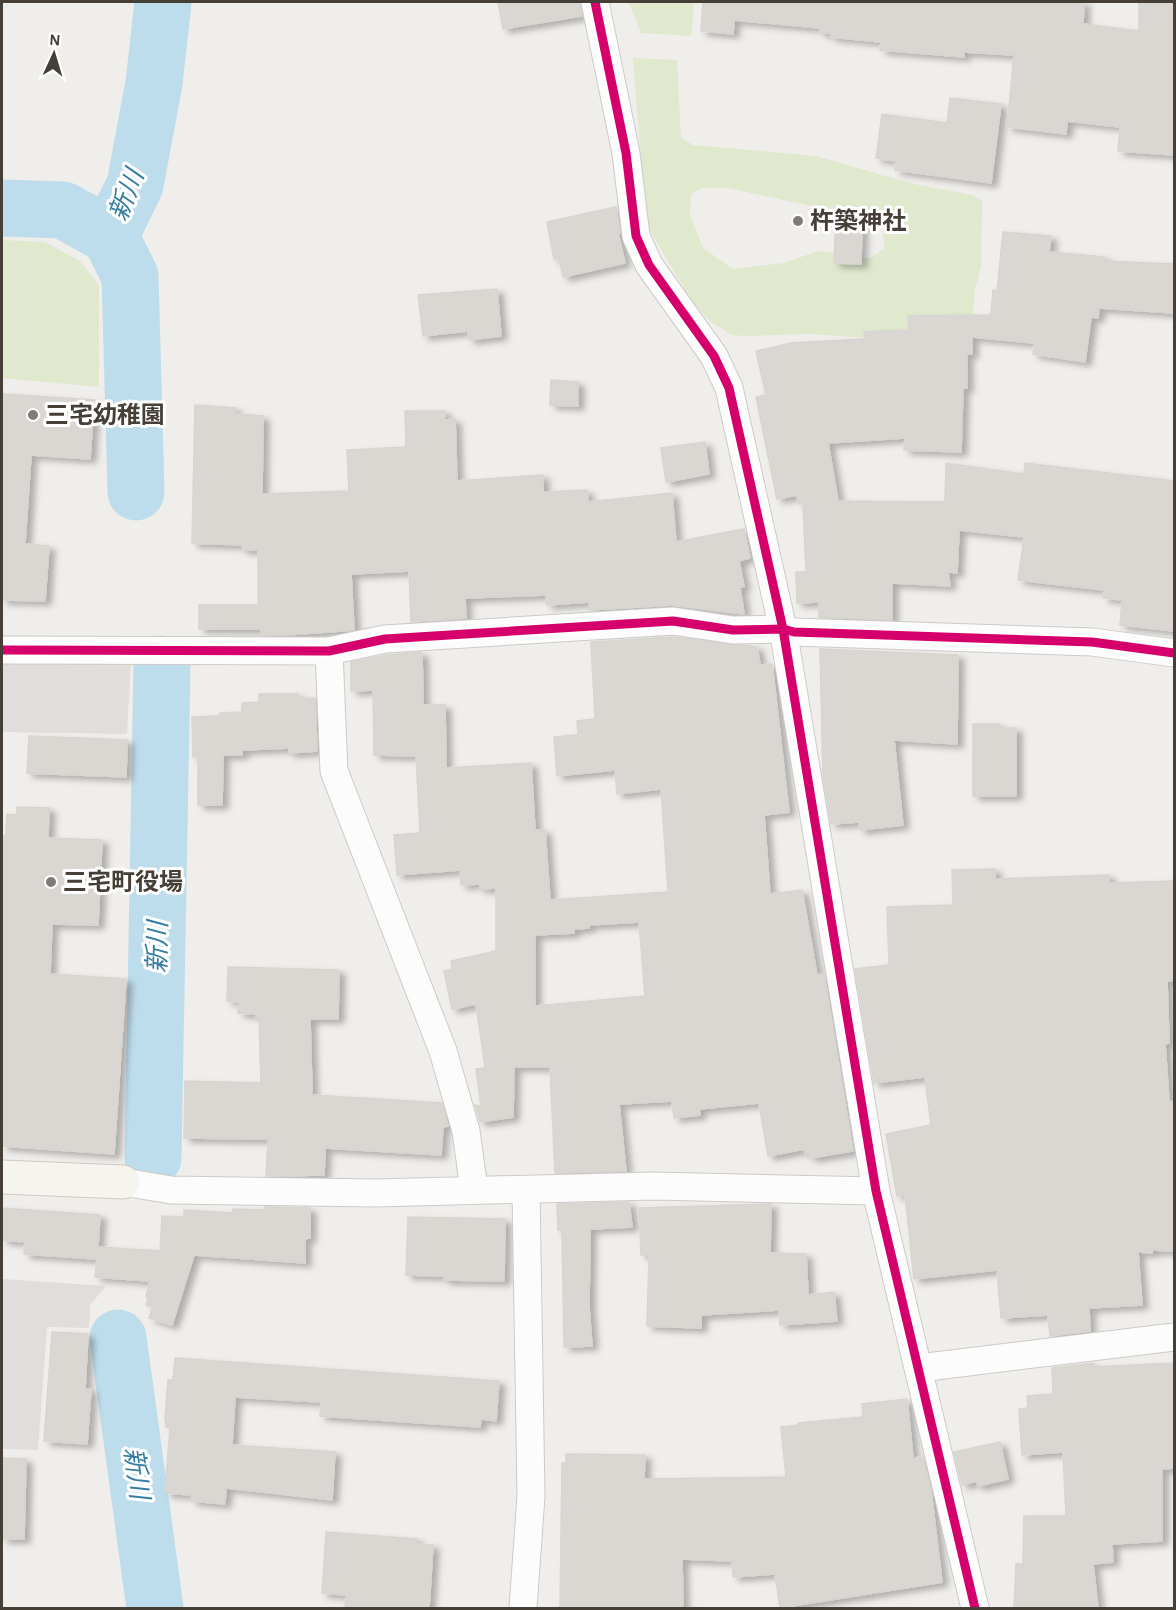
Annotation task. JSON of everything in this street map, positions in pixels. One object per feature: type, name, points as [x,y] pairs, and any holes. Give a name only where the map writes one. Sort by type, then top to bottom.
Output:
[{"type":"street","points":[[595,2],[626,153],[636,236],[650,265],[714,356],[729,388],[783,629],[876,1191],[975,1608]]},
{"type":"street","points":[[2,650],[329,651],[385,639],[673,621],[733,630],[783,629],[794,632],[1092,642],[1174,653]]},
{"type":"street","points":[[329,651],[334,771],[443,1051],[466,1131],[474,1189]]},
{"type":"street","points":[[2,1177],[123,1182],[171,1190],[376,1193],[653,1186],[876,1191]]},
{"type":"street","points":[[522,1608],[531,1496],[526,1190]]},
{"type":"street","points":[[919,1368],[1174,1337]]},
{"type":"green space","points":[[629,2],[694,2],[691,36],[641,33]]},
{"type":"green space","points":[[633,58],[677,60],[681,138],[693,145],[816,156],[914,184],[973,195],[982,201],[981,266],[975,290],[971,336],[947,343],[808,334],[732,335],[711,322],[693,303],[646,224]],"holes":[[[702,188],[727,188],[873,219],[883,226],[884,249],[870,258],[818,251],[784,263],[733,269],[703,248],[690,215],[691,194]]]},
{"type":"green space","points":[[2,240],[45,242],[81,262],[99,286],[99,387],[2,378]]},
{"type":"shaded area","points":[[2,658],[131,659],[127,734],[2,732]]},
{"type":"shaded area","points":[[2,1279],[106,1286],[90,1305],[89,1328],[47,1327],[38,1450],[2,1449]]},
{"type":"building","points":[[498,2],[580,2],[582,16],[503,29]]},
{"type":"building","points":[[703,2],[1084,2],[1083,24],[1139,31],[1139,2],[1174,2],[1174,155],[1118,151],[1120,127],[1067,121],[1066,134],[1007,127],[1014,55],[964,52],[964,57],[880,50],[881,42],[831,37],[831,33],[820,33],[820,28],[734,20],[733,34],[701,31]]},
{"type":"building","points":[[950,98],[1001,104],[991,183],[895,170],[896,161],[876,158],[882,114],[947,123]]},
{"type":"building","points":[[616,207],[620,233],[618,233],[625,263],[563,277],[559,258],[554,259],[547,222]]},
{"type":"building","points":[[836,215],[862,216],[861,264],[834,263]]},
{"type":"building","points":[[1003,232],[1051,236],[1049,252],[1104,257],[1104,261],[1174,264],[1174,313],[1099,308],[1098,318],[1091,317],[1085,362],[1033,354],[1034,343],[972,337],[972,354],[967,354],[967,388],[963,388],[961,452],[904,450],[905,438],[828,443],[838,501],[945,502],[946,463],[1024,474],[1025,463],[1174,481],[1174,631],[1120,625],[1122,600],[1103,598],[1104,590],[1018,580],[1024,537],[959,530],[957,573],[948,572],[950,586],[892,583],[892,620],[819,617],[819,602],[797,603],[796,572],[806,572],[803,503],[799,504],[797,495],[777,499],[756,397],[766,395],[756,351],[791,343],[865,339],[864,332],[909,330],[908,316],[991,315],[993,290],[997,291]]},
{"type":"building","points":[[497,289],[501,336],[469,340],[468,331],[423,336],[418,295]]},
{"type":"building","points":[[551,380],[578,382],[578,406],[550,405]]},
{"type":"building","points":[[2,394],[94,400],[90,459],[31,455],[25,544],[49,546],[45,601],[2,600]]},
{"type":"building","points":[[195,405],[235,408],[235,414],[263,416],[262,494],[349,491],[347,450],[406,447],[405,411],[445,411],[445,420],[455,419],[457,481],[543,475],[543,492],[587,490],[588,502],[672,493],[676,542],[744,529],[750,558],[739,561],[744,587],[740,587],[744,614],[672,605],[589,610],[589,602],[547,605],[546,595],[465,598],[466,618],[411,622],[409,571],[351,574],[354,630],[261,635],[261,629],[199,629],[199,605],[258,605],[258,550],[242,550],[242,545],[192,543]]},
{"type":"building","points":[[705,442],[709,474],[666,482],[661,448]]},
{"type":"building","points":[[672,637],[757,647],[760,665],[772,664],[789,812],[764,815],[770,894],[802,890],[817,975],[824,974],[853,1151],[811,1158],[810,1153],[805,1154],[804,1149],[768,1156],[759,1103],[699,1109],[700,1115],[674,1118],[672,1101],[619,1104],[626,1171],[555,1173],[550,1067],[514,1067],[513,1117],[480,1122],[475,1105],[481,1106],[476,1069],[485,1068],[476,1004],[452,1009],[444,971],[452,969],[451,961],[496,951],[496,888],[480,889],[480,884],[461,885],[460,870],[397,875],[394,835],[420,833],[416,756],[374,755],[373,690],[351,691],[351,662],[387,655],[422,652],[423,705],[445,705],[446,768],[531,763],[535,830],[545,830],[550,900],[668,892],[661,789],[617,794],[615,770],[557,776],[554,737],[578,735],[577,721],[595,719],[591,642]],"holes":[[[639,922],[645,996],[535,1006],[535,935],[574,933],[574,929],[589,928],[589,925]]]},
{"type":"building","points":[[820,649],[958,655],[957,744],[894,740],[903,825],[860,830],[859,822],[831,824],[823,776]]},
{"type":"building","points":[[259,694],[298,694],[299,699],[315,698],[317,751],[289,753],[289,748],[242,750],[242,755],[223,755],[222,805],[198,805],[198,756],[193,757],[192,717],[242,712],[242,703],[259,702]]},
{"type":"building","points":[[973,724],[999,724],[999,728],[1016,728],[1016,796],[973,796]]},
{"type":"building","points":[[29,736],[127,740],[126,777],[27,773]]},
{"type":"building","points":[[17,807],[49,808],[48,838],[102,840],[98,925],[52,924],[50,974],[126,979],[114,1154],[2,1146],[2,836],[6,836],[7,814],[17,815]]},
{"type":"building","points":[[995,869],[995,879],[1109,875],[1109,883],[1174,881],[1174,980],[1167,981],[1169,1043],[1165,1044],[1169,1101],[1174,1102],[1174,1251],[1138,1252],[1142,1305],[1089,1308],[1090,1331],[1050,1336],[1048,1315],[1001,1318],[997,1270],[914,1279],[905,1194],[897,1196],[886,1134],[931,1125],[925,1077],[874,1083],[855,969],[889,965],[887,907],[953,905],[952,870]]},
{"type":"building","points":[[228,967],[339,970],[338,1019],[310,1019],[312,1095],[442,1103],[448,1126],[443,1127],[441,1155],[325,1148],[324,1175],[266,1176],[268,1139],[184,1138],[185,1081],[261,1083],[259,1017],[256,1017],[256,1014],[238,1013],[239,1002],[227,1001]]},
{"type":"building","points":[[629,1202],[632,1227],[590,1229],[589,1307],[592,1346],[564,1347],[562,1230],[558,1230],[557,1204]]},
{"type":"building","points":[[771,1204],[770,1253],[806,1254],[808,1295],[834,1292],[837,1321],[780,1325],[779,1310],[701,1315],[701,1328],[647,1326],[649,1255],[641,1255],[639,1208]]},
{"type":"building","points":[[265,1207],[310,1208],[310,1238],[305,1239],[305,1263],[194,1255],[172,1325],[149,1318],[153,1307],[146,1305],[150,1281],[95,1277],[97,1259],[24,1254],[25,1242],[2,1240],[2,1208],[100,1215],[98,1247],[160,1251],[162,1216],[184,1217],[184,1210],[233,1213],[233,1209],[264,1210]]},
{"type":"building","points":[[408,1217],[505,1219],[504,1281],[444,1280],[444,1276],[406,1275]]},
{"type":"building","points":[[52,1332],[88,1334],[85,1389],[91,1389],[87,1444],[44,1441]]},
{"type":"building","points":[[175,1358],[499,1381],[496,1421],[481,1419],[480,1427],[320,1416],[321,1402],[235,1397],[232,1445],[335,1452],[332,1500],[226,1488],[225,1504],[191,1501],[192,1495],[165,1493],[170,1427],[166,1427],[165,1418],[168,1380],[173,1380]]},
{"type":"building","points":[[1093,1363],[1093,1367],[1174,1363],[1174,1468],[1162,1469],[1162,1541],[1112,1544],[1113,1562],[1093,1564],[1098,1608],[1014,1608],[1016,1564],[1023,1564],[1024,1516],[1066,1516],[1063,1452],[1022,1455],[1019,1409],[1028,1408],[1027,1396],[1053,1394],[1052,1368]]},
{"type":"building","points":[[907,1399],[913,1458],[923,1457],[931,1491],[942,1582],[780,1608],[775,1574],[733,1577],[732,1561],[682,1559],[683,1608],[560,1608],[562,1463],[566,1463],[566,1454],[645,1455],[644,1479],[786,1477],[781,1427],[798,1425],[798,1423],[863,1417],[862,1404]]},
{"type":"building","points":[[1000,1442],[1008,1479],[978,1486],[977,1481],[962,1485],[954,1452]]},
{"type":"building","points":[[2,1458],[26,1459],[24,1539],[2,1539]]},
{"type":"building","points":[[326,1532],[417,1539],[417,1544],[433,1545],[429,1608],[345,1608],[346,1595],[322,1593]]},
{"type":"waterway","name":"新川","points":[[110,236],[135,185],[154,83],[163,2]]},
{"type":"waterway","points":[[2,208],[63,210],[110,236]]},
{"type":"waterway","name":"新川","points":[[110,236],[130,276],[136,492]]},
{"type":"waterway","name":"新川","points":[[153,1158],[162,664]]},
{"type":"waterway","name":"新川","points":[[118,1338],[155,1608]]},
{"type":"cycle path","points":[[595,2],[626,153],[636,236],[649,265],[714,356],[729,388],[783,629],[876,1191],[975,1608]]},
{"type":"cycle path","points":[[2,650],[329,651],[385,639],[673,621],[733,630],[783,629],[794,632],[1092,642],[1174,653]]},
{"type":"place","name":"杵築神社","points":[[798,221]]},
{"type":"place","name":"三宅幼稚園","points":[[33,415]]},
{"type":"place","name":"三宅町役場","points":[[51,882]]}]
